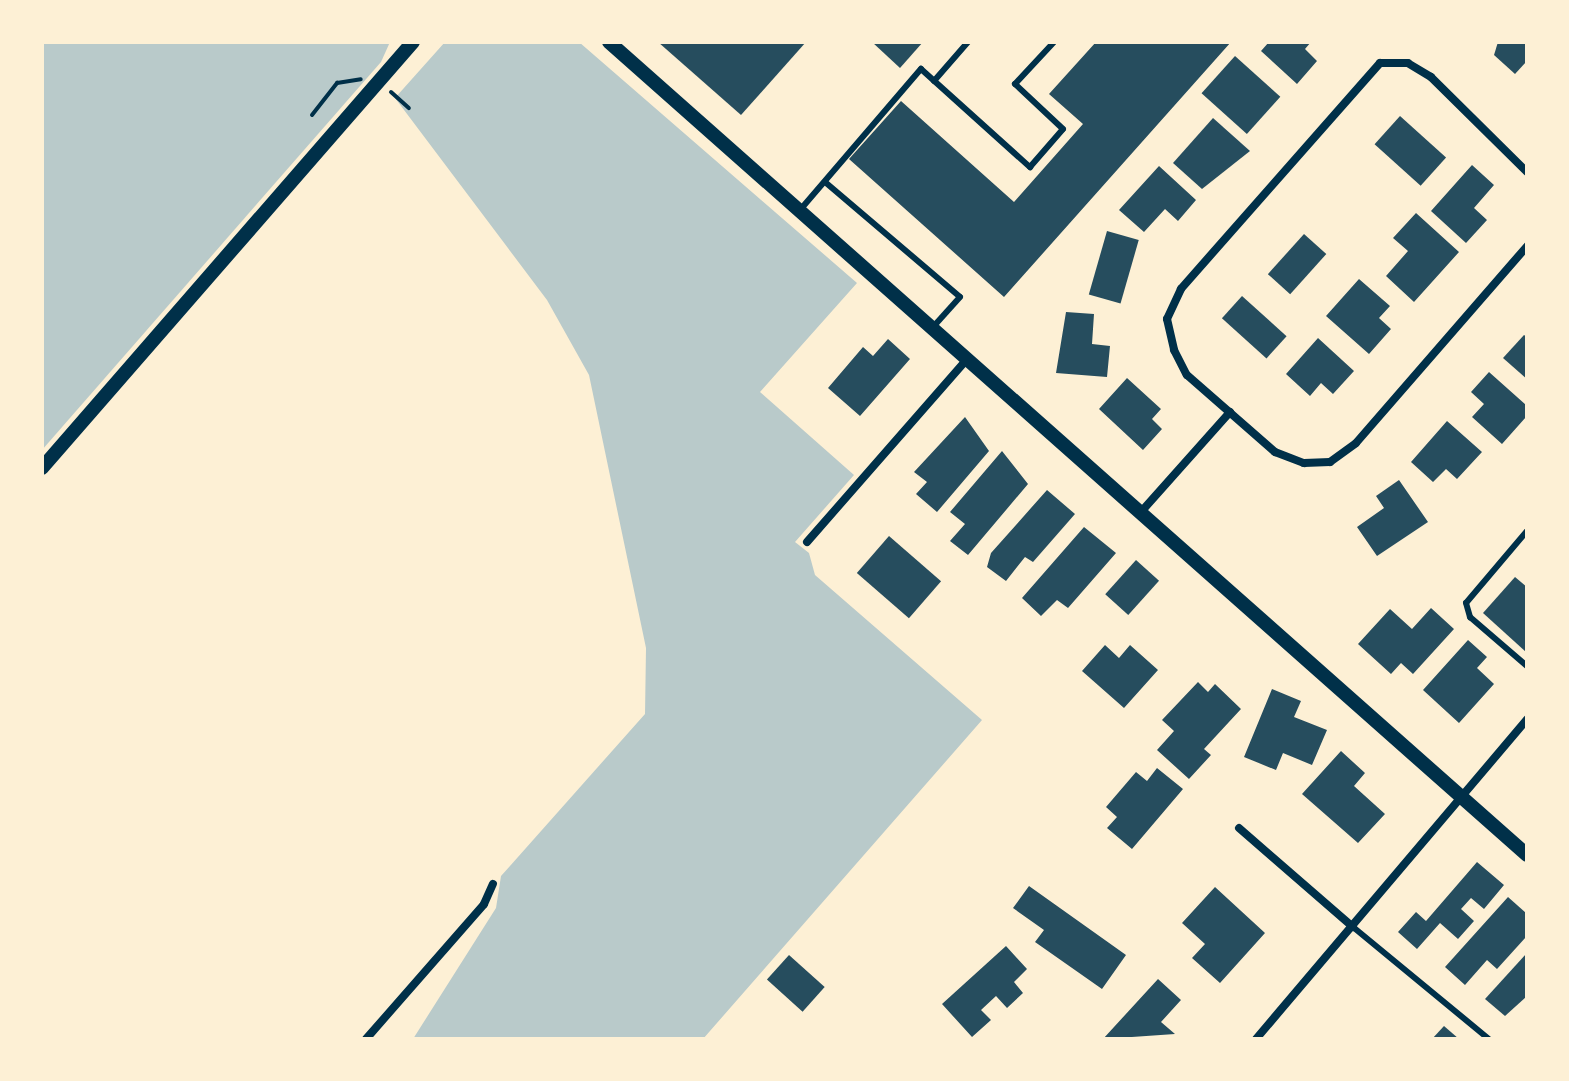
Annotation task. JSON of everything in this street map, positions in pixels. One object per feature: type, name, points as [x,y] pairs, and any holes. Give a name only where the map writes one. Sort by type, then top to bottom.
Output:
[{"type":"street","points":[[42,468],[413,42]]},
{"type":"street","points":[[609,42],[1527,855]]},
{"type":"street","points":[[1527,172],[1431,77],[1408,63],[1380,63],[1364,73],[1181,289],[1167,319],[1187,375],[1275,452],[1304,463],[1330,462],[1356,443],[1527,246]]},
{"type":"street","points":[[807,542],[968,357]]},
{"type":"street","points":[[1141,512],[1230,412]]},
{"type":"street","points":[[1256,1039],[1527,719]]},
{"type":"street","points":[[1239,828],[1353,927]]},
{"type":"street","points":[[366,1039],[484,904],[493,884]]},
{"type":"lane","points":[[934,81],[968,42]]},
{"type":"lane","points":[[800,210],[921,69],[1030,167],[1063,129],[1015,84],[1054,42]]},
{"type":"lane","points":[[825,182],[960,297],[933,327]]},
{"type":"lane","points":[[1527,531],[1466,603],[1470,617],[1527,666]]},
{"type":"lane","points":[[1353,927],[1489,1039]]},
{"type":"path","points":[[382,98],[392,91],[409,108]]},
{"type":"shaded area","points":[[42,42],[390,42],[381,62],[42,450]]},
{"type":"shaded area","points":[[445,42],[579,42],[857,283],[760,392],[854,475],[795,542],[809,553],[815,575],[982,720],[703,1039],[413,1039],[496,908],[501,876],[645,714],[646,648],[589,375],[547,300],[395,98]]},
{"type":"building","points":[[658,42],[806,42],[741,115]]},
{"type":"building","points":[[872,42],[923,42],[900,68]]},
{"type":"building","points":[[1096,42],[1231,42],[1004,297],[849,159],[901,101],[1014,202],[1083,124],[1049,94]]},
{"type":"building","points":[[1269,42],[1311,42],[1305,49],[1317,61],[1297,84],[1261,51]]},
{"type":"building","points":[[1498,42],[1527,42],[1527,61],[1515,74],[1494,55]]},
{"type":"building","points":[[1235,56],[1280,97],[1247,134],[1202,93]]},
{"type":"building","points":[[1400,116],[1446,157],[1421,186],[1375,144]]},
{"type":"building","points":[[1213,118],[1250,151],[1202,189],[1173,163]]},
{"type":"building","points":[[1472,165],[1494,185],[1474,208],[1487,220],[1466,243],[1431,211]]},
{"type":"building","points":[[1159,166],[1196,200],[1178,221],[1165,209],[1144,232],[1119,210]]},
{"type":"building","points":[[1416,213],[1459,252],[1414,302],[1386,276],[1408,251],[1393,238]]},
{"type":"building","points":[[1107,231],[1139,240],[1121,304],[1089,294]]},
{"type":"building","points":[[1304,234],[1326,254],[1290,294],[1268,274]]},
{"type":"building","points":[[1359,279],[1390,306],[1379,318],[1391,329],[1369,354],[1326,316]]},
{"type":"building","points":[[1242,296],[1287,336],[1267,358],[1222,318]]},
{"type":"building","points":[[1066,312],[1094,314],[1092,344],[1110,346],[1107,377],[1056,373]]},
{"type":"building","points":[[1524,335],[1527,337],[1527,379],[1503,358]]},
{"type":"building","points":[[1318,338],[1354,371],[1333,394],[1321,383],[1310,396],[1286,374]]},
{"type":"building","points":[[888,339],[910,359],[860,416],[828,388],[863,347],[873,356]]},
{"type":"building","points":[[1489,372],[1527,406],[1527,416],[1502,444],[1472,417],[1484,404],[1471,392]]},
{"type":"building","points":[[1127,378],[1161,409],[1152,419],[1162,429],[1143,450],[1099,409]]},
{"type":"building","points":[[965,417],[989,451],[937,512],[916,494],[927,482],[914,472]]},
{"type":"building","points":[[1447,421],[1482,452],[1457,479],[1446,469],[1433,482],[1411,462]]},
{"type":"building","points":[[1002,451],[1028,484],[968,555],[950,541],[965,524],[950,512]]},
{"type":"building","points":[[1399,480],[1428,522],[1377,556],[1357,527],[1384,508],[1376,496]]},
{"type":"building","points":[[1047,490],[1075,514],[1033,562],[1025,557],[1006,581],[987,567],[991,553]]},
{"type":"building","points":[[1084,527],[1116,553],[1068,608],[1057,600],[1041,616],[1022,598]]},
{"type":"building","points":[[889,536],[941,581],[909,618],[857,573]]},
{"type":"building","points":[[1136,560],[1159,581],[1128,615],[1105,594]]},
{"type":"building","points":[[1515,577],[1527,587],[1526,652],[1483,613]]},
{"type":"building","points":[[1431,608],[1454,629],[1413,674],[1401,663],[1391,674],[1358,644],[1390,609],[1412,629]]},
{"type":"building","points":[[1468,640],[1487,657],[1477,668],[1494,684],[1459,723],[1423,690]]},
{"type":"building","points":[[1105,645],[1119,658],[1130,645],[1158,670],[1124,708],[1082,671]]},
{"type":"building","points":[[1198,682],[1208,692],[1215,684],[1241,709],[1204,749],[1211,755],[1189,779],[1157,750],[1174,731],[1162,720]]},
{"type":"building","points":[[1272,689],[1301,701],[1294,717],[1327,730],[1312,765],[1283,753],[1276,770],[1244,757]]},
{"type":"building","points":[[1341,751],[1365,773],[1354,786],[1385,814],[1358,843],[1302,794]]},
{"type":"building","points":[[1157,768],[1183,789],[1132,849],[1107,828],[1117,817],[1106,807],[1136,772],[1147,781]]},
{"type":"building","points":[[1477,862],[1504,885],[1484,909],[1471,898],[1461,909],[1474,921],[1458,939],[1440,923],[1417,949],[1398,932],[1416,912],[1426,921]]},
{"type":"building","points":[[1029,886],[1126,955],[1102,989],[1035,942],[1044,930],[1013,908]]},
{"type":"building","points":[[1215,887],[1265,933],[1220,983],[1192,958],[1205,944],[1182,923]]},
{"type":"building","points":[[1508,897],[1527,914],[1527,936],[1497,969],[1487,960],[1465,985],[1445,967]]},
{"type":"building","points":[[1006,946],[1027,969],[1014,982],[1023,993],[1007,1008],[996,996],[981,1010],[991,1020],[972,1037],[942,1004]]},
{"type":"building","points":[[1527,953],[1527,996],[1505,1016],[1485,999]]},
{"type":"building","points":[[789,955],[825,987],[803,1012],[767,980]]},
{"type":"building","points":[[1158,979],[1181,1000],[1161,1022],[1175,1034],[1103,1039]]},
{"type":"building","points":[[1444,1026],[1459,1039],[1432,1039]]}]
